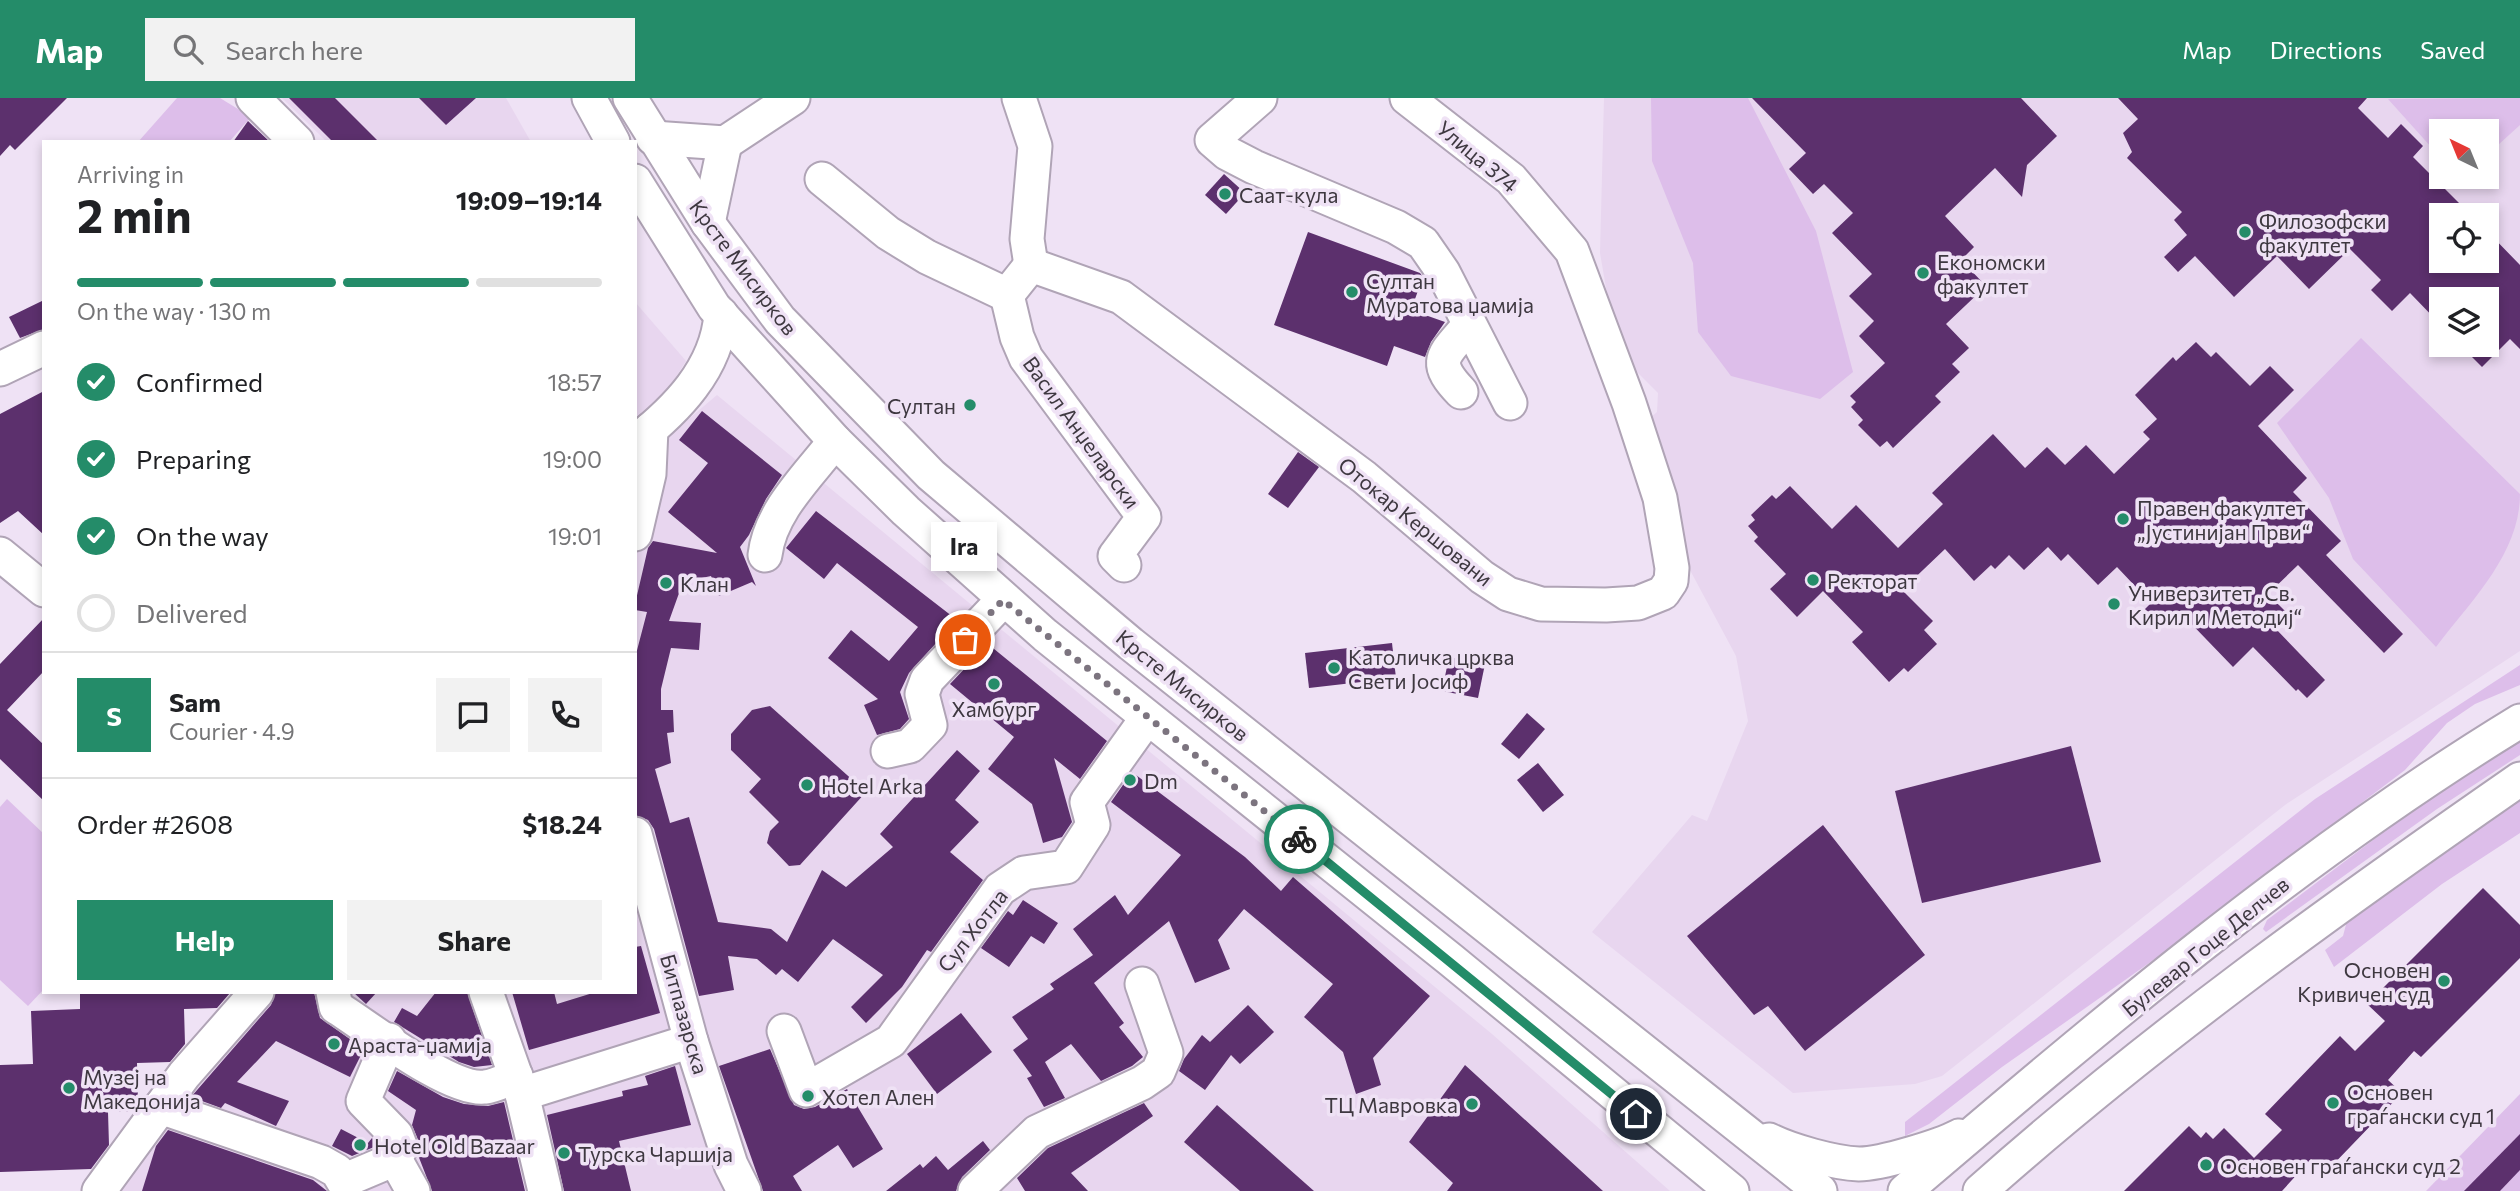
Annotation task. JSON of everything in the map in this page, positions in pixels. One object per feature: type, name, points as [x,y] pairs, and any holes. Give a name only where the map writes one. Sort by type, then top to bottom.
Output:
[{"type":"street","points":[[253,98],[295,140]]},
{"type":"street","points":[[589,98],[612,140]]},
{"type":"street","name":"Крсте Мисирков","points":[[630,98],[708,223],[780,320],[931,475],[1131,644],[1820,1191]]},
{"type":"street","points":[[653,138],[725,143],[793,98]]},
{"type":"street","points":[[821,179],[898,239],[926,257],[1007,295],[1031,265],[1027,239],[1035,146],[1019,98]]},
{"type":"street","points":[[1260,98],[1212,140],[1227,153],[1254,167],[1396,227],[1423,243],[1443,272],[1510,402]]},
{"type":"street","name":"Улица 374","points":[[1407,98],[1511,180],[1572,251]]},
{"type":"street","points":[[708,223],[725,143]]},
{"type":"street","name":"Крсте Мисирков","points":[[637,184],[671,243],[721,314],[835,441],[905,511],[1003,600],[1451,960],[1710,1178],[1732,1191]]},
{"type":"street","name":"Отокар Кершовани","points":[[1031,265],[1121,297],[1364,477],[1482,577],[1508,594],[1541,604],[1638,603],[1663,593],[1671,581],[1672,568],[1660,498],[1629,403],[1572,251]]},
{"type":"street","name":"Васил Анџеларски","points":[[1007,295],[1017,337],[1026,358],[1144,517],[1119,560]]},
{"type":"street","points":[[637,525],[649,474],[640,435],[663,420],[704,371],[716,345],[721,314]]},
{"type":"street","points":[[1461,392],[1445,375],[1443,364],[1446,354],[1469,325]]},
{"type":"street","points":[[0,369],[42,349]]},
{"type":"street","points":[[704,371],[724,362],[769,368]]},
{"type":"street","points":[[765,555],[767,537],[775,519],[835,441]]},
{"type":"street","points":[[0,554],[42,588]]},
{"type":"street","points":[[888,751],[910,746],[930,724],[922,694],[927,680],[1003,600]]},
{"type":"street","name":"Сул Хотла","points":[[784,1031],[806,1090],[891,1041],[1000,890],[1024,873],[1066,867],[1093,825],[1087,802],[1147,718]]},
{"type":"street","name":"Булевар Гоце Делчев","points":[[1905,1191],[1992,1117],[2286,881],[2440,770],[2520,721]]},
{"type":"street","points":[[1980,1191],[2165,1036],[2336,906],[2520,779]]},
{"type":"street","name":"Битпазарска","points":[[637,841],[732,1182]]},
{"type":"street","points":[[975,1191],[1037,1132],[1142,1083],[1158,1072],[1166,1052],[1142,984]]},
{"type":"street","points":[[99,1191],[160,1107],[255,994]]},
{"type":"street","points":[[333,994],[336,1007],[425,1066],[457,1082],[484,1088],[519,1085],[691,1041]]},
{"type":"street","points":[[487,994],[519,1085],[545,1191]]},
{"type":"street","points":[[389,1040],[363,1101],[396,1135],[401,1148]]},
{"type":"street","points":[[160,1107],[321,1162],[337,1171],[340,1186],[395,1159],[413,1191]]},
{"type":"street","points":[[1739,1125],[1774,1142],[1819,1156],[1860,1164],[1948,1142],[1992,1117]]},
{"type":"street","points":[[1997,1191],[2015,1160]]},
{"type":"shaded area","points":[[177,98],[220,98],[251,117],[231,140],[140,140]]},
{"type":"shaded area","points":[[282,98],[506,98],[530,140],[325,140]]},
{"type":"shaded area","name":"Универзитет „Св. Кирил и Методиј“","points":[[1604,98],[2520,98],[2520,651],[2285,805],[1942,1076],[1915,1084],[1793,1093],[1592,932],[1692,815],[1707,821],[1748,721],[1736,656],[1683,557],[1642,425],[1657,412],[1658,393],[1627,362],[1615,340],[1600,253]]},
{"type":"shaded area","points":[[1651,98],[1748,98],[1816,231],[1853,372],[1820,399],[1731,376],[1698,332],[1693,263],[1652,161]]},
{"type":"shaded area","points":[[2520,98],[2520,125],[2499,144],[2499,119],[2429,119],[2429,145],[2388,99]]},
{"type":"shaded area","points":[[637,304],[686,361],[656,409],[637,423]]},
{"type":"shaded area","points":[[2361,338],[2520,494],[2512,537],[2502,557],[2478,595],[2436,647],[2353,559],[2329,498],[2277,423]]},
{"type":"shaded area","points":[[717,395],[1492,1034],[1670,1191],[93,1191],[243,994],[637,994],[637,452],[646,455]]},
{"type":"shaded area","points":[[2520,665],[2520,685],[2475,704],[2447,723],[2405,770],[2159,956],[2002,1067],[1929,1124],[1905,1136],[1905,1122],[2315,799]]},
{"type":"shaded area","points":[[2520,739],[2520,755],[2437,809],[2266,932],[2263,929],[2267,920],[2426,800]]},
{"type":"shaded area","points":[[7,799],[42,832],[42,991],[28,1006],[0,980],[0,807]]},
{"type":"shaded area","points":[[2520,800],[2520,833],[2442,884],[2334,967],[2325,950],[2343,936],[2348,917]]},
{"type":"shaded area","points":[[2520,1094],[2520,1191],[2426,1191]]},
{"type":"building","points":[[0,98],[67,98],[15,150],[10,145],[0,156]]},
{"type":"building","points":[[289,98],[335,98],[377,140],[331,140]]},
{"type":"building","points":[[419,98],[476,98],[446,125]]},
{"type":"building","name":"Економски факултет","points":[[1752,98],[2021,98],[2057,136],[2027,165],[2022,197],[1995,168],[1945,216],[1974,247],[1961,260],[1986,286],[1946,324],[1969,348],[1952,364],[1960,372],[1935,396],[1941,402],[1893,448],[1887,441],[1880,447],[1858,425],[1863,420],[1851,407],[1856,402],[1850,396],[1885,363],[1859,336],[1874,321],[1849,296],[1872,274],[1832,233],[1853,213],[1824,184],[1813,194],[1789,169],[1806,153]]},
{"type":"building","name":"Филозофски факултет","points":[[2118,98],[2367,98],[2358,108],[2388,138],[2401,124],[2423,146],[2413,157],[2429,173],[2429,189],[2445,189],[2459,203],[2429,203],[2429,273],[2499,273],[2499,243],[2520,265],[2520,349],[2510,339],[2499,350],[2499,287],[2429,287],[2429,313],[2410,293],[2392,311],[2371,290],[2381,280],[2350,249],[2309,289],[2277,256],[2234,297],[2195,256],[2178,272],[2164,257],[2187,235],[2174,220],[2182,212],[2127,158],[2132,152],[2123,133],[2138,119]]},
{"type":"building","points":[[248,121],[268,140],[234,140]]},
{"type":"building","name":"Саат-кула","points":[[1224,174],[1245,193],[1226,214],[1205,195]]},
{"type":"building","name":"Султан Муратова џамија","points":[[1308,232],[1420,273],[1423,277],[1411,310],[1445,322],[1431,342],[1425,357],[1394,346],[1387,366],[1274,325]]},
{"type":"building","points":[[42,301],[42,330],[20,338],[9,317]]},
{"type":"building","name":"Правен факултет „Јустинијан Први“","points":[[2196,342],[2211,357],[2216,352],[2250,386],[2270,366],[2294,390],[2258,426],[2307,478],[2293,492],[2341,541],[2326,555],[2403,634],[2384,653],[2298,565],[2268,594],[2288,614],[2274,627],[2325,680],[2307,698],[2298,689],[2296,691],[2253,647],[2233,667],[2179,611],[2162,627],[2145,609],[2151,603],[2117,567],[2098,585],[2068,554],[2061,561],[2048,547],[2024,570],[2009,555],[1995,569],[1991,565],[1974,581],[1945,549],[1902,590],[1933,621],[1924,630],[1937,644],[1908,672],[1904,668],[1889,682],[1852,642],[1863,632],[1823,591],[1797,617],[1770,589],[1786,574],[1754,541],[1758,537],[1748,526],[1755,520],[1751,515],[1772,495],[1776,499],[1790,486],[1832,529],[1856,505],[1898,548],[1943,504],[1932,493],[1993,434],[2025,468],[2047,447],[2065,465],[2086,445],[2114,474],[2150,439],[2143,432],[2157,419],[2135,395],[2173,357],[2176,361]]},
{"type":"building","name":"Филозофски факултет","points":[[2472,357],[2492,357],[2482,367]]},
{"type":"building","points":[[42,392],[42,533],[18,511],[0,523],[0,414]]},
{"type":"building","points":[[702,411],[782,475],[740,547],[756,586],[752,582],[719,596],[711,576],[683,582],[669,621],[701,623],[699,650],[671,648],[661,689],[661,710],[673,710],[674,732],[667,733],[671,763],[655,769],[670,823],[689,817],[718,922],[771,929],[787,942],[822,870],[846,887],[893,847],[880,834],[957,750],[980,771],[955,800],[979,822],[950,852],[983,880],[931,952],[927,950],[902,987],[866,1023],[851,1007],[883,975],[833,939],[798,982],[782,969],[776,975],[757,959],[728,956],[734,990],[699,996],[654,829],[648,820],[637,816],[637,650],[647,612],[637,610],[637,595],[648,548],[653,541],[717,553],[668,512],[708,463],[679,440]]},
{"type":"building","points":[[1298,452],[1319,467],[1288,508],[1268,494]]},
{"type":"building","points":[[816,511],[957,620],[909,673],[900,692],[909,719],[900,729],[877,735],[864,705],[878,699],[828,658],[851,630],[889,661],[918,627],[837,563],[824,579],[786,548]]},
{"type":"building","points":[[42,620],[42,673],[7,710],[42,743],[42,799],[0,759],[0,664]]},
{"type":"building","name":"Католичка црква Свети Јосиф","points":[[1392,643],[1396,678],[1309,688],[1305,653]]},
{"type":"building","points":[[988,644],[1107,741],[1080,779],[1054,758],[1072,822],[1062,837],[1043,843],[1032,804],[988,769],[1014,737],[950,684]]},
{"type":"building","points":[[1449,657],[1485,664],[1478,698],[1442,691]]},
{"type":"building","name":"Hotel Arka","points":[[770,706],[866,792],[800,865],[789,866],[767,843],[770,831],[779,822],[749,792],[761,779],[731,750],[731,734],[752,710]]},
{"type":"building","points":[[1527,713],[1545,729],[1519,759],[1501,744]]},
{"type":"building","points":[[2071,746],[2101,862],[1922,903],[1895,791]]},
{"type":"building","points":[[1538,763],[1564,795],[1543,812],[1517,780]]},
{"type":"building","points":[[1132,772],[1245,857],[1281,891],[1293,877],[1430,996],[1373,1058],[1381,1085],[1356,1094],[1343,1052],[1304,1017],[1333,984],[1244,909],[1218,940],[1230,969],[1195,983],[1169,921],[1094,983],[1124,1023],[1119,1027],[1143,1057],[1132,1066],[1101,1081],[1071,1044],[1045,1062],[1065,1098],[1044,1107],[1027,1078],[1032,1076],[1013,1050],[1028,1039],[1012,1017],[1054,989],[1050,984],[1093,955],[1073,929],[1115,895],[1128,915],[1181,855],[1111,802]]},
{"type":"building","points":[[1823,825],[1925,955],[1805,1051],[1768,1006],[1754,1015],[1687,936]]},
{"type":"building","points":[[2483,888],[2520,925],[2520,958],[2421,1057],[2414,1051],[2388,1080],[2402,1093],[2325,1173],[2311,1159],[2282,1191],[2124,1191],[2189,1126],[2201,1138],[2206,1132],[2213,1139],[2224,1128],[2254,1158],[2282,1130],[2265,1114],[2340,1036],[2355,1051],[2385,1021],[2367,1004]]},
{"type":"building","points":[[1023,900],[1058,923],[1044,944],[1031,936],[1009,967],[981,948],[1008,911],[1013,915]]},
{"type":"building","points":[[641,946],[660,1013],[529,1050],[513,994],[554,994],[557,1004],[590,994],[637,994],[637,947]]},
{"type":"building","name":"Музеј на Македонија","points":[[80,994],[229,994],[217,1008],[184,1009],[185,1044],[170,1062],[137,1063],[138,1105],[133,1112],[108,1112],[109,1145],[91,1169],[0,1172],[0,1065],[33,1064],[31,1011],[80,1009]]},
{"type":"building","points":[[275,994],[314,994],[320,1018],[364,1049],[350,1077],[276,1041],[237,1082],[289,1101],[276,1126],[225,1103],[221,1108],[191,1097],[271,1005]]},
{"type":"building","points":[[355,994],[375,994],[366,1004]]},
{"type":"building","points":[[434,994],[468,994],[492,1065],[474,1067],[459,1062],[394,1022],[402,1008],[417,1016]]},
{"type":"building","points":[[1248,1005],[1274,1032],[1240,1064],[1231,1055],[1205,1090],[1179,1071],[1184,1059],[1202,1035],[1210,1042]]},
{"type":"building","points":[[961,1013],[992,1052],[937,1094],[907,1054]]},
{"type":"building","points":[[770,1049],[794,1105],[804,1109],[815,1107],[847,1089],[883,1149],[853,1168],[838,1145],[793,1176],[802,1191],[763,1191],[719,1066]]},
{"type":"building","name":"ТЦ Мавровка","points":[[1465,1065],[1603,1191],[1447,1191],[1453,1183],[1409,1142]]},
{"type":"building","points":[[675,1066],[691,1125],[619,1141],[631,1191],[564,1191],[547,1115],[623,1096],[622,1091],[648,1085],[645,1076]]},
{"type":"building","points":[[397,1071],[443,1097],[464,1104],[488,1106],[504,1102],[525,1191],[432,1191],[418,1155],[419,1142],[412,1125],[416,1110],[388,1091]]},
{"type":"building","points":[[1144,1103],[1153,1116],[1071,1173],[1088,1191],[1025,1191],[1017,1178],[1048,1148]]},
{"type":"building","points":[[1217,1105],[1314,1191],[1240,1191],[1184,1142]]},
{"type":"building","name":"Hotel Old Bazaar","points":[[341,1129],[368,1143],[372,1138],[379,1145],[352,1156],[332,1146]]},
{"type":"building","points":[[168,1130],[313,1180],[327,1191],[142,1191],[156,1146]]},
{"type":"building","points":[[2520,1134],[2520,1170],[2500,1191],[2464,1191]]},
{"type":"building","points":[[983,1141],[990,1150],[962,1177],[956,1191],[886,1191],[920,1164],[923,1168],[936,1156],[948,1170]]},
{"type":"way so far","points":[[965,640],[1003,600],[1299,839]]},
{"type":"place","name":"Саат-кула","points":[[1225,194]]},
{"type":"place","name":"Филозофски факултет","points":[[2245,232]]},
{"type":"place","name":"Економски факултет","points":[[1923,273]]},
{"type":"place","name":"Султан Муратова џамија","points":[[1352,292]]},
{"type":"place","name":"Султан","points":[[970,405]]},
{"type":"place","name":"Правен факултет „Јустинијан Први“","points":[[2123,519]]},
{"type":"place","name":"Ректорат","points":[[1813,580]]},
{"type":"place","name":"Клан","points":[[666,583]]},
{"type":"place","name":"Универзитет „Св. Кирил и Методиј“","points":[[2114,604]]},
{"type":"place","name":"Ira","points":[[965,640]]},
{"type":"place","name":"Католичка црква Свети Јосиф","points":[[1334,668]]},
{"type":"place","name":"Хамбург","points":[[994,684]]},
{"type":"place","name":"Dm","points":[[1130,780]]},
{"type":"place","name":"Hotel Arka","points":[[807,785]]},
{"type":"place","name":"Основен Кривичен суд","points":[[2444,981]]},
{"type":"place","name":"Араста-џамија","points":[[334,1044]]},
{"type":"place","name":"Музеј на Македонија","points":[[69,1088]]},
{"type":"place","name":"Хотел Ален","points":[[808,1096]]},
{"type":"place","name":"Основен граѓански суд 1","points":[[2333,1103]]},
{"type":"place","name":"ТЦ Мавровка","points":[[1472,1104]]},
{"type":"place","name":"Hotel Old Bazaar","points":[[360,1145]]},
{"type":"place","name":"Турска Чаршија","points":[[564,1153]]},
{"type":"place","name":"Основен граѓански суд 2","points":[[2206,1165]]},
{"type":"route","points":[[1299,839],[1451,960],[1636,1114]]}]
